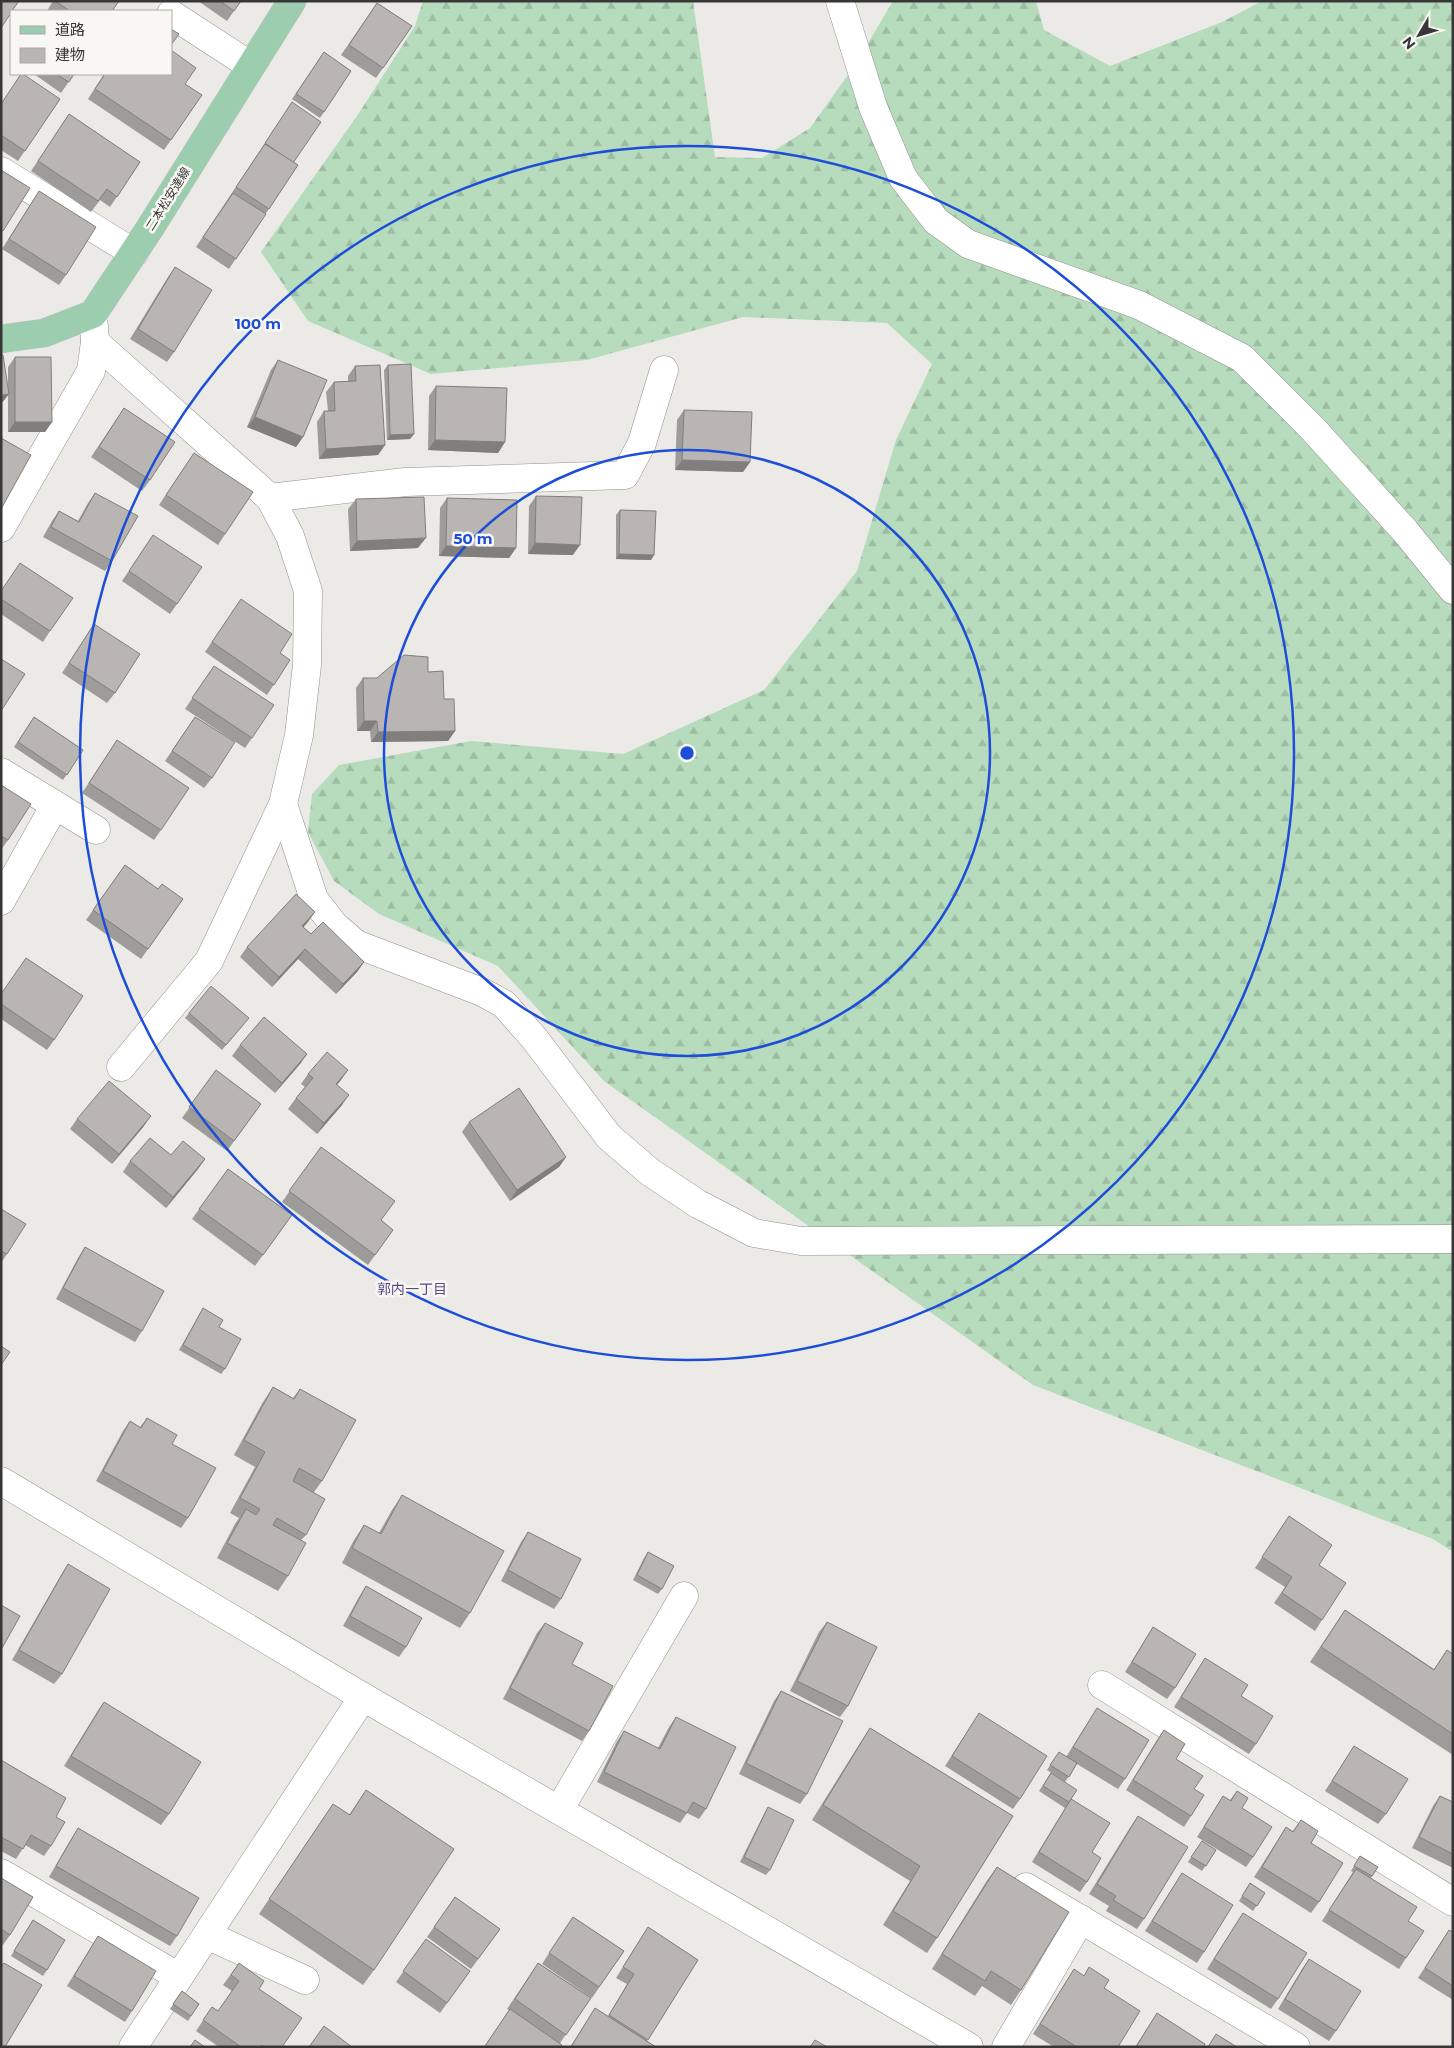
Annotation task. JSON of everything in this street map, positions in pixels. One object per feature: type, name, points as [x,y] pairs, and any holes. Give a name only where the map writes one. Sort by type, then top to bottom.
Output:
[{"type":"main road","name":"二本松安達線","points":[[92,314],[134,253],[292,1]]},
{"type":"main road","points":[[1,339],[44,333],[92,314]]},
{"type":"street","points":[[152,1],[166,10]]},
{"type":"street","points":[[840,1],[873,107],[903,178],[936,221],[968,244],[1139,305],[1242,358],[1326,444],[1405,531],[1453,590]]},
{"type":"street","points":[[172,15],[251,66]]},
{"type":"street","points":[[1,171],[134,253]]},
{"type":"street","points":[[1,528],[91,371],[95,342],[92,314]]},
{"type":"street","points":[[95,342],[270,498],[290,536],[308,591],[307,665],[299,735],[283,804],[209,961],[121,1067]]},
{"type":"street","points":[[270,498],[405,482],[625,475],[642,443],[664,370]]},
{"type":"street","points":[[1,772],[96,830]]},
{"type":"street","points":[[283,804],[314,899],[334,925],[356,944],[482,992],[504,1004],[534,1038],[609,1137],[650,1172],[698,1204],[754,1233],[801,1241],[1453,1239]]},
{"type":"street","points":[[1,901],[55,805]]},
{"type":"street","points":[[1,1481],[363,1697],[969,2047]]},
{"type":"street","points":[[559,1810],[684,1596]]},
{"type":"street","points":[[1102,1685],[1453,1902]]},
{"type":"street","points":[[133,2047],[363,1697]]},
{"type":"street","points":[[1,1873],[179,1977]]},
{"type":"street","points":[[1012,1878],[1296,2047]]},
{"type":"street","points":[[1006,2047],[1081,1919]]},
{"type":"street","points":[[207,1935],[306,1980]]},
{"type":"green space","points":[[423,1],[693,1],[715,157],[762,158],[810,128],[855,65],[893,1],[1036,1],[1044,30],[1110,66],[1222,22],[1262,1],[1453,1],[1453,1552],[1433,1539],[1033,1385],[604,1081],[498,966],[379,914],[334,881],[308,832],[312,794],[339,765],[471,741],[623,754],[764,690],[857,571],[896,440],[932,364],[887,323],[743,317],[587,360],[431,374],[308,321],[261,252],[359,113],[415,26]]},
{"type":"building","points":[[1,1],[19,1],[13,10],[10,10],[10,14],[1,28]]},
{"type":"building","points":[[55,1],[119,1],[113,10],[68,10]]},
{"type":"building","points":[[220,1],[241,1],[234,11]]},
{"type":"building","points":[[377,3],[412,26],[383,68],[349,45]]},
{"type":"building","points":[[172,30],[179,34],[172,44]]},
{"type":"building","points":[[172,51],[196,68],[185,84],[202,95],[171,140],[95,89],[104,75],[172,75]]},
{"type":"building","points":[[324,52],[351,71],[324,112],[296,94]]},
{"type":"building","points":[[20,75],[24,75],[60,99],[25,151],[1,135],[1,104]]},
{"type":"building","points":[[58,75],[73,75],[69,82]]},
{"type":"building","points":[[292,102],[321,122],[293,163],[265,143]]},
{"type":"building","points":[[69,114],[140,162],[117,197],[107,189],[98,201],[38,161]]},
{"type":"building","points":[[265,144],[298,165],[269,209],[236,187]]},
{"type":"building","points":[[1,170],[30,188],[3,231],[1,230]]},
{"type":"building","points":[[39,191],[96,227],[66,275],[9,239]]},
{"type":"building","points":[[233,193],[266,214],[236,259],[203,237]]},
{"type":"building","points":[[175,267],[212,290],[174,352],[138,329]]},
{"type":"building","points":[[1,355],[3,355],[9,394],[1,395]]},
{"type":"building","points":[[15,357],[51,357],[52,422],[15,422]]},
{"type":"building","points":[[278,360],[327,380],[303,437],[255,417]]},
{"type":"building","points":[[411,364],[414,434],[390,435],[388,365]]},
{"type":"building","points":[[380,365],[385,445],[326,449],[324,411],[335,411],[334,382],[356,381],[355,366]]},
{"type":"building","points":[[436,386],[507,388],[505,442],[435,440]]},
{"type":"building","points":[[124,408],[175,442],[150,480],[99,447]]},
{"type":"building","points":[[684,410],[752,412],[750,462],[682,460]]},
{"type":"building","points":[[1,438],[31,455],[1,509]]},
{"type":"building","points":[[194,453],[253,492],[225,534],[166,495]]},
{"type":"building","points":[[95,493],[138,516],[112,561],[51,527],[59,511],[79,522]]},
{"type":"building","points":[[536,496],[582,497],[580,545],[535,543]]},
{"type":"building","points":[[424,497],[426,538],[357,541],[356,499]]},
{"type":"building","points":[[447,498],[517,500],[516,548],[446,546]]},
{"type":"building","points":[[620,510],[656,511],[654,555],[619,554]]},
{"type":"building","points":[[153,535],[202,567],[177,604],[129,571]]},
{"type":"building","points":[[20,563],[73,598],[50,631],[1,599],[1,591]]},
{"type":"building","points":[[241,599],[292,634],[280,653],[290,660],[274,685],[212,642]]},
{"type":"building","points":[[94,624],[140,654],[115,693],[69,663]]},
{"type":"building","points":[[404,655],[428,657],[428,672],[443,671],[444,699],[454,699],[455,731],[378,732],[377,721],[364,721],[363,678],[377,678]]},
{"type":"building","points":[[1,659],[25,674],[1,711]]},
{"type":"building","points":[[214,666],[274,705],[252,738],[192,698]]},
{"type":"building","points":[[34,717],[83,750],[67,775],[18,742]]},
{"type":"building","points":[[195,717],[235,742],[212,778],[172,751]]},
{"type":"building","points":[[117,740],[189,788],[161,830],[89,783]]},
{"type":"building","points":[[1,785],[31,804],[8,840],[1,836]]},
{"type":"building","points":[[125,865],[158,889],[162,884],[183,899],[148,949],[93,910]]},
{"type":"building","points":[[296,894],[315,912],[302,926],[311,934],[323,922],[364,962],[343,984],[305,949],[279,977],[247,947]]},
{"type":"building","points":[[26,958],[83,996],[54,1040],[1,1004],[1,994]]},
{"type":"building","points":[[211,986],[249,1018],[226,1045],[189,1013]]},
{"type":"building","points":[[264,1017],[307,1054],[282,1083],[240,1045]]},
{"type":"building","points":[[327,1052],[348,1070],[336,1084],[349,1095],[324,1123],[296,1098],[313,1078],[308,1074]]},
{"type":"building","points":[[216,1070],[261,1104],[234,1141],[189,1107]]},
{"type":"building","points":[[109,1081],[151,1116],[119,1154],[77,1119]]},
{"type":"building","points":[[519,1088],[566,1157],[517,1190],[469,1122]]},
{"type":"building","points":[[150,1138],[171,1155],[183,1141],[205,1159],[173,1197],[130,1161]]},
{"type":"building","points":[[321,1147],[395,1201],[381,1220],[393,1230],[375,1255],[289,1191]]},
{"type":"building","points":[[228,1169],[292,1215],[263,1255],[199,1209]]},
{"type":"building","points":[[1,1209],[26,1224],[7,1254],[1,1251]]},
{"type":"building","points":[[85,1247],[164,1291],[142,1331],[63,1288]]},
{"type":"building","points":[[203,1308],[223,1320],[219,1327],[241,1339],[225,1369],[183,1345]]},
{"type":"building","points":[[1,1346],[10,1352],[1,1365]]},
{"type":"building","points":[[273,1387],[294,1399],[300,1389],[356,1420],[322,1481],[299,1468],[293,1481],[325,1499],[306,1535],[277,1518],[273,1525],[306,1543],[288,1576],[227,1543],[246,1509],[256,1515],[260,1509],[240,1498],[265,1452],[244,1440]]},
{"type":"building","points":[[147,1418],[177,1435],[172,1444],[216,1468],[188,1518],[103,1471],[130,1421],[141,1428]]},
{"type":"building","points":[[402,1495],[504,1551],[470,1613],[352,1548],[364,1525],[381,1534]]},
{"type":"building","points":[[1289,1516],[1332,1545],[1319,1565],[1346,1583],[1322,1620],[1282,1593],[1292,1577],[1262,1557]]},
{"type":"building","points":[[528,1532],[581,1559],[561,1599],[508,1570]]},
{"type":"building","points":[[648,1552],[674,1566],[662,1589],[637,1575]]},
{"type":"building","points":[[68,1564],[110,1589],[62,1674],[19,1650]]},
{"type":"building","points":[[366,1586],[422,1618],[406,1647],[350,1616]]},
{"type":"building","points":[[1,1605],[20,1616],[1,1650]]},
{"type":"building","points":[[1345,1610],[1434,1670],[1447,1650],[1453,1654],[1453,1734],[1321,1647]]},
{"type":"building","points":[[827,1622],[877,1647],[848,1706],[797,1681]]},
{"type":"building","points":[[545,1623],[583,1643],[572,1664],[613,1686],[589,1731],[510,1688]]},
{"type":"building","points":[[1153,1627],[1196,1654],[1175,1688],[1132,1662]]},
{"type":"building","points":[[1205,1658],[1248,1685],[1241,1696],[1273,1716],[1256,1744],[1181,1697]]},
{"type":"building","points":[[781,1691],[843,1721],[807,1794],[746,1763]]},
{"type":"building","points":[[104,1702],[201,1762],[169,1814],[71,1756]]},
{"type":"building","points":[[1097,1708],[1149,1740],[1125,1779],[1073,1747]]},
{"type":"building","points":[[979,1713],[1047,1756],[1020,1799],[952,1756]]},
{"type":"building","points":[[676,1717],[736,1747],[706,1809],[693,1802],[687,1813],[604,1772],[624,1731],[660,1749]]},
{"type":"building","points":[[870,1728],[1013,1816],[937,1938],[893,1911],[920,1866],[823,1805]]},
{"type":"building","points":[[1164,1730],[1185,1744],[1176,1759],[1203,1776],[1194,1789],[1204,1795],[1191,1816],[1133,1780]]},
{"type":"building","points":[[1354,1746],[1408,1779],[1386,1814],[1332,1781]]},
{"type":"building","points":[[1059,1752],[1077,1763],[1069,1777],[1050,1765]]},
{"type":"building","points":[[1,1760],[66,1798],[56,1817],[65,1822],[51,1846],[31,1835],[23,1849],[1,1837]]},
{"type":"building","points":[[1051,1773],[1077,1790],[1069,1802],[1043,1786]]},
{"type":"building","points":[[366,1790],[454,1849],[374,1970],[269,1899],[333,1804],[350,1815]]},
{"type":"building","points":[[1237,1791],[1248,1798],[1242,1808],[1272,1827],[1253,1857],[1204,1827],[1223,1796],[1231,1801]]},
{"type":"building","points":[[1440,1796],[1453,1802],[1453,1854],[1419,1837]]},
{"type":"building","points":[[1071,1799],[1110,1823],[1092,1852],[1101,1858],[1087,1882],[1039,1852]]},
{"type":"building","points":[[768,1807],[794,1820],[770,1870],[744,1857]]},
{"type":"building","points":[[1138,1816],[1188,1847],[1144,1919],[1113,1900],[1116,1896],[1097,1884]]},
{"type":"building","points":[[1301,1820],[1318,1831],[1311,1843],[1343,1863],[1319,1902],[1262,1867],[1286,1827],[1293,1832]]},
{"type":"building","points":[[78,1828],[199,1898],[177,1936],[56,1866]]},
{"type":"building","points":[[1202,1841],[1216,1850],[1206,1866],[1191,1857]]},
{"type":"building","points":[[1360,1856],[1378,1867],[1372,1876],[1354,1866]]},
{"type":"building","points":[[997,1867],[1069,1912],[1021,1990],[991,1971],[985,1981],[942,1954]]},
{"type":"building","points":[[1356,1869],[1417,1907],[1408,1921],[1424,1931],[1406,1958],[1329,1910]]},
{"type":"building","points":[[1182,1873],[1233,1905],[1204,1952],[1152,1921]]},
{"type":"building","points":[[1,1878],[33,1897],[10,1935],[1,1929]]},
{"type":"building","points":[[1250,1883],[1265,1893],[1257,1906],[1242,1896]]},
{"type":"building","points":[[455,1897],[500,1929],[478,1959],[434,1927]]},
{"type":"building","points":[[1243,1913],[1307,1953],[1278,1999],[1214,1959]]},
{"type":"building","points":[[573,1917],[624,1951],[599,1987],[549,1953]]},
{"type":"building","points":[[33,1920],[65,1940],[47,1970],[14,1951]]},
{"type":"building","points":[[648,1927],[698,1960],[648,2040],[609,2015],[634,1974],[623,1967]]},
{"type":"building","points":[[1449,1930],[1453,1932],[1453,1986],[1425,1968]]},
{"type":"building","points":[[98,1936],[156,1971],[132,2011],[74,1976]]},
{"type":"building","points":[[426,1939],[470,1971],[447,2003],[403,1971]]},
{"type":"building","points":[[1309,1959],[1361,1991],[1336,2031],[1285,1999]]},
{"type":"building","points":[[4,1963],[42,1985],[5,2047],[1,2047],[1,1967]]},
{"type":"building","points":[[239,1963],[264,1981],[259,1989],[302,2018],[282,2047],[264,2047],[262,2045],[261,2047],[241,2047],[203,2020],[212,2007],[218,2011],[239,1981],[231,1975]]},
{"type":"building","points":[[538,1963],[591,1998],[566,2035],[515,1999]]},
{"type":"building","points":[[1089,1967],[1109,1980],[1104,1988],[1140,2011],[1118,2047],[1077,2047],[1040,2024],[1074,1969],[1084,1976]]},
{"type":"building","points":[[182,1991],[199,2004],[191,2016],[173,2004]]},
{"type":"building","points":[[595,2008],[656,2047],[571,2047]]},
{"type":"building","points":[[510,2009],[562,2045],[560,2047],[485,2046]]},
{"type":"building","points":[[1157,2013],[1205,2044],[1204,2047],[1136,2047]]},
{"type":"building","points":[[324,2026],[352,2047],[309,2047]]},
{"type":"building","points":[[1216,2034],[1237,2047],[1208,2047]]},
{"type":"building","points":[[195,2040],[205,2047],[190,2047]]},
{"type":"building","points":[[815,2040],[827,2047],[810,2047]]},
{"type":"district","name":"郭内一丁目","points":[[412,1289]]}]
